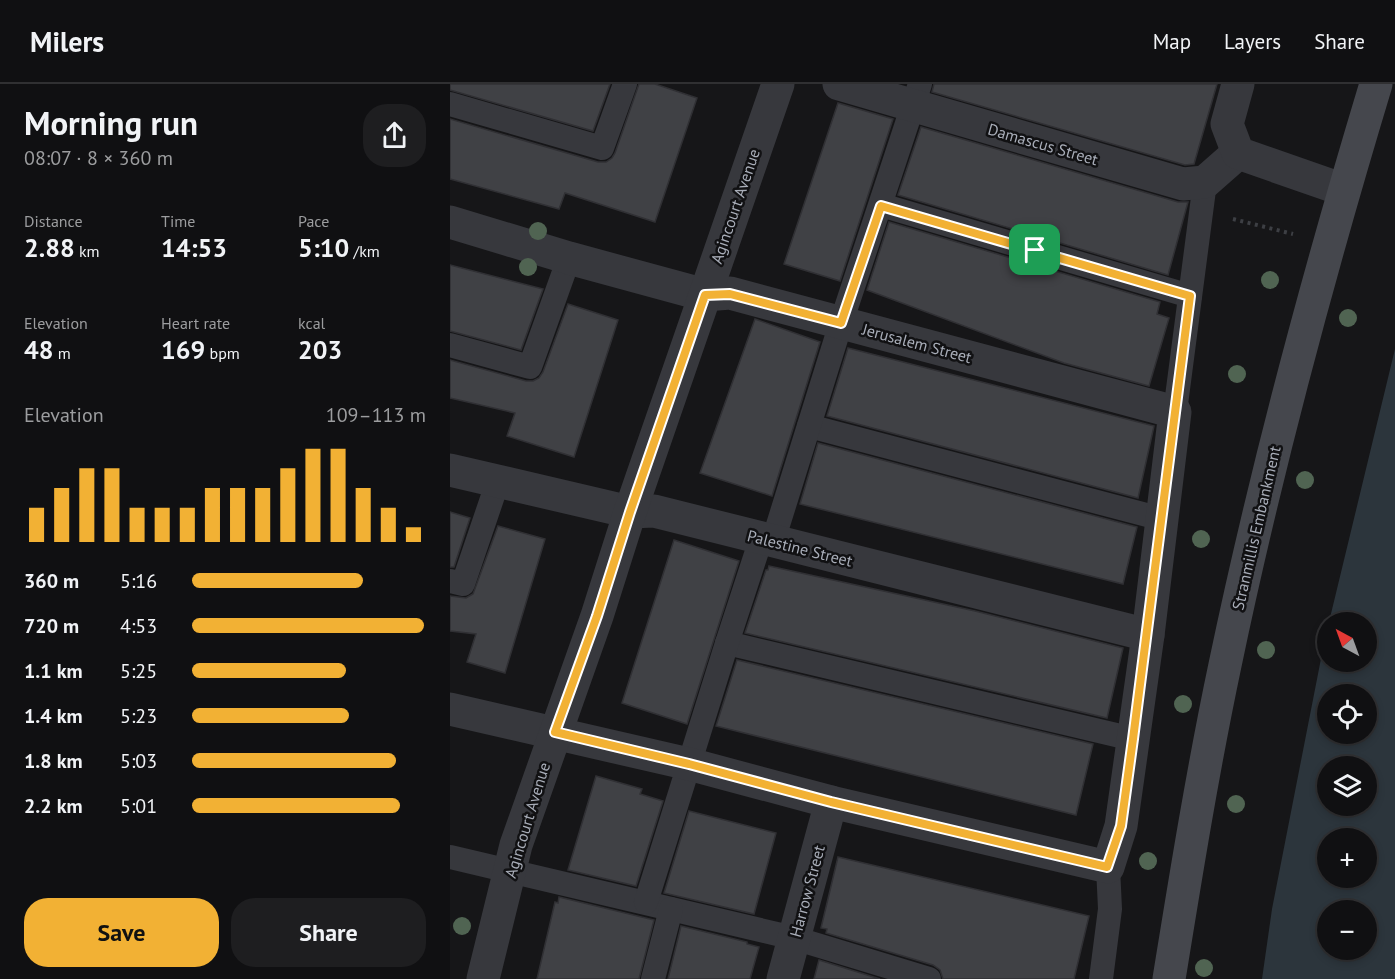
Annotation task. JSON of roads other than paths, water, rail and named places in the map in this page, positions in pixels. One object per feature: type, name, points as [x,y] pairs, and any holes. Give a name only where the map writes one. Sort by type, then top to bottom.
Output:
[{"type":"street","name":"Agincourt Avenue","points":[[483,979],[516,845],[597,616],[630,512],[777,84]]},
{"type":"street","name":"Damascus Street","points":[[839,84],[917,95],[1183,184],[1203,196]]},
{"type":"street","points":[[1238,84],[1227,123],[1238,153]]},
{"type":"street","name":"Stranmillis Embankment","points":[[1169,979],[1224,666],[1279,428],[1344,190],[1376,84]]},
{"type":"street","points":[[1238,153],[1344,190]]},
{"type":"street","points":[[1203,196],[1238,153]]},
{"type":"street","name":"Jerusalem Street","points":[[450,222],[569,258],[705,295],[730,294],[1175,412]]},
{"type":"street","points":[[450,709],[689,764],[831,802],[1107,867],[1121,826],[1148,635],[1175,412]]},
{"type":"street","name":"Palestine Street","points":[[450,470],[630,512],[654,511],[1148,635]]},
{"type":"street","name":"Harrow Street","points":[[783,979],[831,802]]},
{"type":"lane","points":[[450,104],[602,148],[625,84]]},
{"type":"lane","points":[[646,902],[727,643],[809,426],[917,95]]},
{"type":"lane","points":[[1175,412],[1203,196]]},
{"type":"lane","points":[[881,206],[1190,296]]},
{"type":"lane","points":[[450,345],[530,367],[569,258]]},
{"type":"lane","points":[[809,426],[1162,519]]},
{"type":"lane","points":[[450,581],[463,584],[498,481]]},
{"type":"lane","points":[[727,643],[1133,739]]},
{"type":"lane","points":[[450,857],[794,938],[929,979]]},
{"type":"lane","points":[[1101,979],[1110,909],[1107,867]]},
{"type":"lane","points":[[653,979],[671,909]]}]
